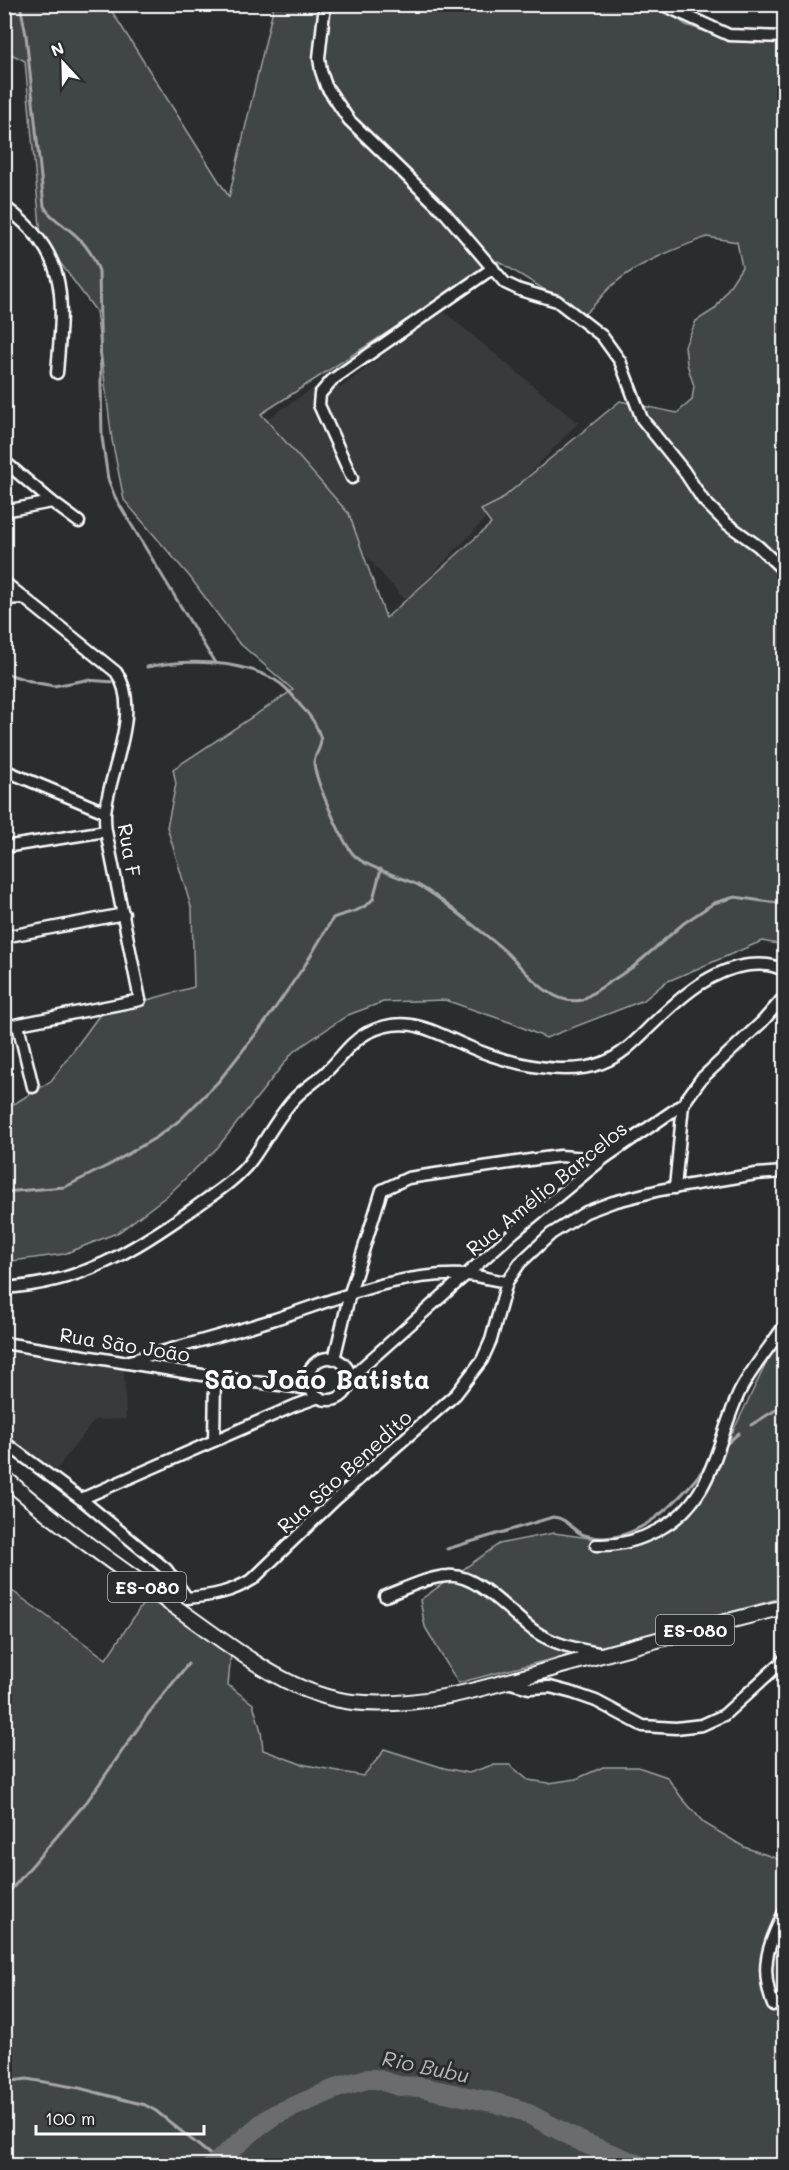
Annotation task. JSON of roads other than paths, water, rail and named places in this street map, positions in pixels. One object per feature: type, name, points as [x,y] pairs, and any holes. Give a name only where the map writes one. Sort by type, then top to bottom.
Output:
[{"type":"main road","name":"ES-080","points":[[4,1478],[83,1541],[183,1603],[259,1666],[296,1685],[335,1699],[374,1704],[445,1696],[507,1682],[784,1607]]},
{"type":"street","points":[[325,4],[321,71],[326,86],[349,120],[446,214],[505,283],[557,301],[602,336],[620,361],[642,419],[704,500],[726,523],[758,546],[784,571]]},
{"type":"street","points":[[661,4],[729,35],[784,37]]},
{"type":"street","points":[[4,206],[34,230],[55,267],[60,289],[57,374]]},
{"type":"street","points":[[352,478],[319,405],[320,394],[332,380],[493,268]]},
{"type":"street","points":[[4,461],[52,502],[80,522]]},
{"type":"street","points":[[4,511],[52,502]]},
{"type":"street","points":[[4,582],[22,598]]},
{"type":"street","points":[[4,599],[22,598]]},
{"type":"street","name":"Rua F","points":[[18,1025],[140,1000],[106,831],[105,812],[126,712],[124,690],[116,672],[22,598]]},
{"type":"street","points":[[4,770],[105,812]]},
{"type":"street","points":[[4,847],[106,831]]},
{"type":"street","points":[[4,937],[124,914]]},
{"type":"street","points":[[4,1288],[50,1283],[97,1267],[140,1245],[171,1224],[241,1173],[295,1098],[326,1072],[353,1043],[378,1028],[391,1025],[424,1026],[468,1047],[534,1066],[555,1070],[589,1067],[621,1053],[692,990],[726,969],[760,964],[777,966],[784,971]]},
{"type":"street","name":"Rua Amélio Barcelos","points":[[350,1378],[514,1232],[603,1160],[683,1104],[701,1078],[762,1022],[784,997]]},
{"type":"street","points":[[4,1027],[18,1025],[33,1087]]},
{"type":"street","points":[[675,1188],[683,1104]]},
{"type":"street","points":[[334,1359],[350,1293],[382,1190],[408,1178],[537,1159],[560,1156],[603,1160]]},
{"type":"street","name":"Rua São Benedito","points":[[183,1603],[241,1587],[253,1579],[336,1499],[456,1394],[482,1360],[491,1340],[507,1282],[534,1249],[567,1222],[613,1202],[675,1188],[756,1174],[784,1172]]},
{"type":"street","points":[[126,1362],[229,1334],[350,1293],[399,1281],[431,1276],[468,1275],[507,1282]]},
{"type":"street","points":[[596,1545],[611,1546],[631,1542],[648,1535],[667,1526],[698,1497],[708,1479],[742,1389],[784,1326]]},
{"type":"street","name":"Rua São João","points":[[4,1343],[315,1393]]},
{"type":"street","points":[[326,1358],[342,1363],[348,1369],[350,1378],[343,1394],[327,1400],[315,1393],[308,1375],[311,1367],[326,1358]]},
{"type":"street","points":[[214,1441],[215,1377]]},
{"type":"street","points":[[81,1499],[294,1406],[315,1393]]},
{"type":"street","points":[[4,1442],[81,1499],[166,1569],[183,1603]]},
{"type":"street","points":[[385,1596],[449,1575],[459,1577],[484,1590],[536,1632],[562,1646],[606,1654]]},
{"type":"street","points":[[507,1682],[529,1688],[550,1688],[573,1693],[596,1701],[643,1726],[676,1728],[702,1725],[724,1715],[784,1660]]},
{"type":"street","points":[[773,2005],[766,1983],[766,1972],[769,1947],[782,1923],[784,1912]]},
{"type":"waterway","points":[[20,4],[26,35],[44,206],[50,215],[76,235],[93,257],[99,271],[102,437],[108,479],[115,497],[215,663]]},
{"type":"waterway","points":[[147,667],[195,662],[229,665],[261,673],[283,685],[310,716],[319,732],[321,740],[314,762],[315,770],[329,809],[353,854],[358,859],[418,885],[432,894],[501,948],[539,985],[560,998],[571,1001],[582,1000],[633,967],[684,923],[714,903],[735,897],[784,904]]},
{"type":"waterway","points":[[4,673],[54,686],[86,680],[114,682]]},
{"type":"waterway","points":[[4,1192],[65,1187],[111,1164],[157,1137],[180,1120],[218,1082],[266,1021],[305,965],[333,918],[359,909],[373,899],[381,869]]},
{"type":"waterway","points":[[751,1425],[784,1405]]},
{"type":"waterway","points":[[725,1445],[739,1433]]},
{"type":"waterway","points":[[447,1549],[553,1517],[566,1522],[584,1535],[603,1538],[621,1535],[639,1528],[671,1505],[709,1462]]},
{"type":"waterway","points":[[4,1898],[88,1800],[148,1714],[188,1664]]},
{"type":"waterway","points":[[4,2082],[27,2079],[79,2088],[145,2105],[156,2111],[218,2161]]},
{"type":"waterway","name":"Rio Bubu","points":[[212,2166],[274,2115],[342,2086],[367,2079],[376,2079],[399,2086],[420,2087],[523,2111],[584,2143],[642,2166]]},
{"type":"district","name":"São João Batista","points":[[317,1379]]}]
